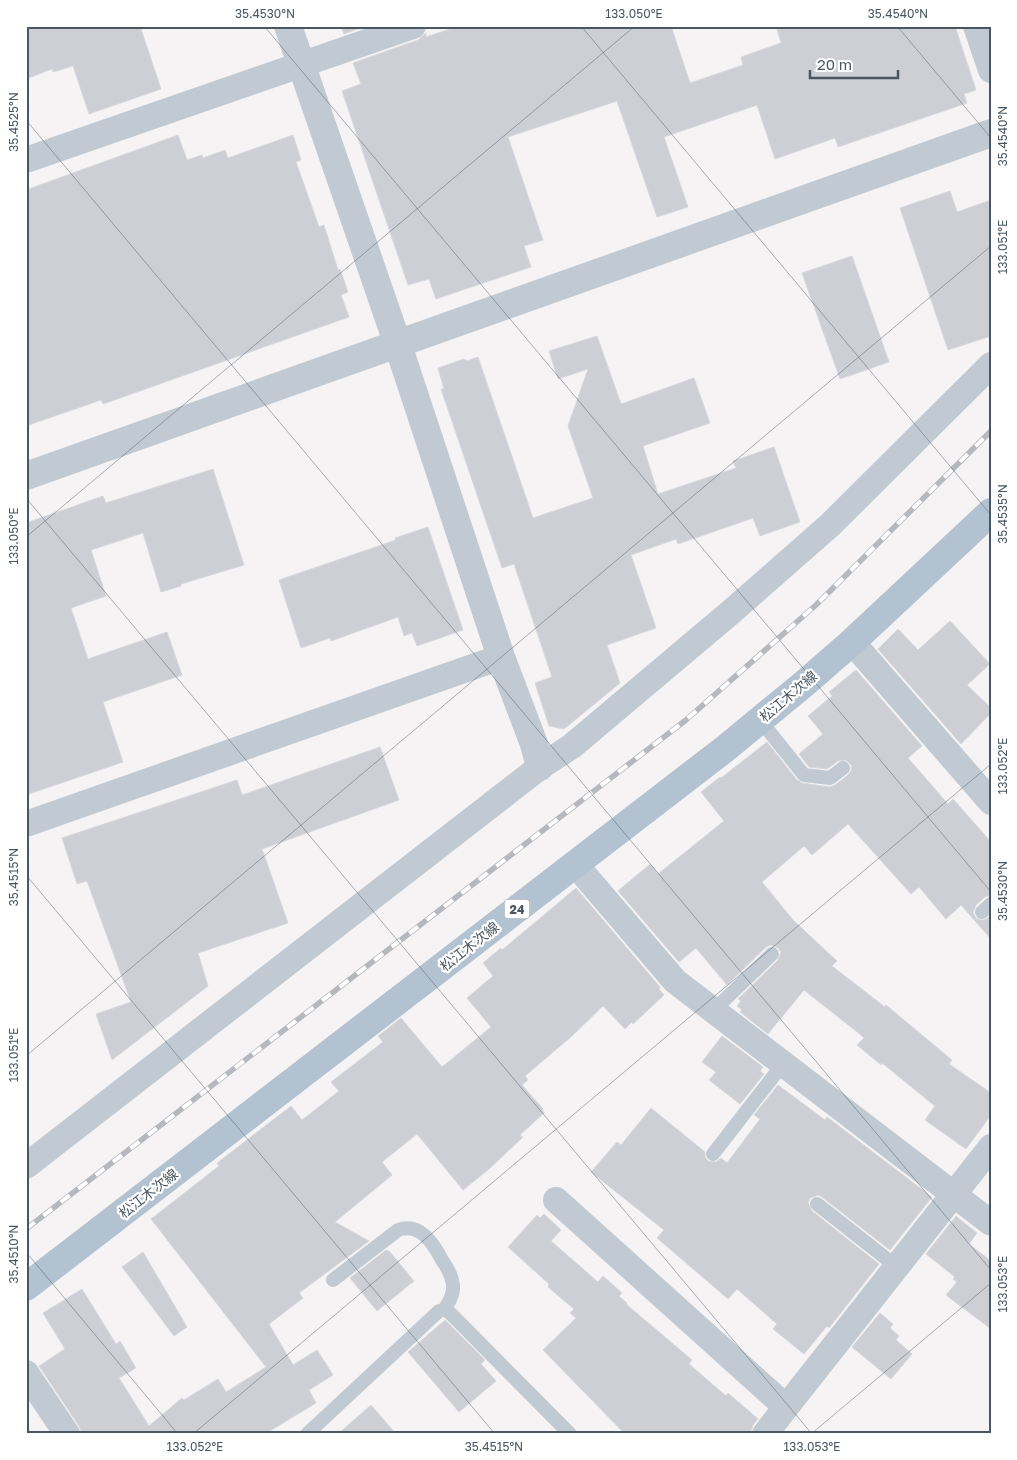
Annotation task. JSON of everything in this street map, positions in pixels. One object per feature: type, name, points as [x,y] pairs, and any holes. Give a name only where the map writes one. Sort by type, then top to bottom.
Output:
[{"type":"main road","name":"松江木次線","points":[[26,1287],[760,720],[852,642],[991,512]]},
{"type":"street","points":[[288,26],[398,345],[501,657],[534,744],[540,767]]},
{"type":"street","points":[[26,160],[413,26]]},
{"type":"street","points":[[976,26],[991,70]]},
{"type":"street","points":[[26,476],[991,133]]},
{"type":"street","points":[[26,1166],[540,767],[572,746],[830,526],[991,365]]},
{"type":"street","points":[[852,642],[991,802]]},
{"type":"street","points":[[26,824],[501,657]]},
{"type":"street","points":[[575,864],[675,981],[991,1223]]},
{"type":"street","points":[[765,1434],[991,1146]]},
{"type":"street","points":[[556,1200],[786,1407]]},
{"type":"street","points":[[26,1372],[67,1434]]},
{"type":"lane","points":[[760,720],[804,775],[830,778],[843,768]]},
{"type":"lane","points":[[714,1010],[772,954]]},
{"type":"lane","points":[[714,1154],[783,1064]]},
{"type":"lane","points":[[817,1204],[897,1267]]},
{"type":"lane","points":[[333,1280],[398,1230],[410,1228],[424,1234],[434,1246],[452,1277],[453,1294],[444,1310]]},
{"type":"lane","points":[[307,1434],[439,1311],[444,1310],[449,1312],[570,1434]]},
{"type":"building","points":[[26,26],[140,26],[161,89],[89,114],[73,66],[53,72],[52,69],[26,79]]},
{"type":"building","points":[[341,26],[366,26],[344,34]]},
{"type":"building","points":[[459,26],[671,26],[690,83],[743,65],[741,57],[781,43],[776,26],[955,26],[976,90],[964,94],[967,103],[838,147],[835,138],[775,159],[757,105],[664,137],[688,207],[657,217],[617,101],[508,137],[543,240],[524,246],[531,267],[436,299],[429,279],[408,285],[342,91],[361,84],[353,63],[418,40],[426,33],[426,37]]},
{"type":"building","points":[[178,135],[187,160],[202,155],[203,158],[225,150],[228,158],[293,135],[301,160],[296,162],[319,227],[324,225],[338,270],[340,269],[348,292],[341,295],[349,317],[103,404],[101,400],[26,426],[26,190]]},
{"type":"building","points":[[950,191],[957,212],[991,200],[991,336],[948,350],[900,208]]},
{"type":"building","points":[[852,256],[889,362],[840,379],[802,273]]},
{"type":"building","points":[[597,336],[621,404],[694,378],[710,423],[643,446],[658,494],[736,468],[733,461],[774,447],[800,522],[760,536],[753,518],[678,544],[676,539],[631,555],[656,628],[607,645],[620,683],[564,729],[549,726],[535,683],[552,677],[514,564],[502,568],[441,389],[444,389],[438,368],[464,359],[467,361],[478,357],[533,518],[593,498],[568,426],[588,369],[558,379],[549,351]]},
{"type":"building","points":[[213,469],[244,565],[161,592],[143,533],[91,550],[106,596],[71,608],[88,659],[167,632],[182,675],[103,702],[123,762],[26,795],[26,523],[103,496],[106,503]]},
{"type":"building","points":[[428,527],[463,630],[417,646],[412,633],[404,636],[398,617],[331,641],[330,638],[301,648],[279,580],[396,540],[395,538]]},
{"type":"building","points":[[950,621],[990,664],[967,685],[991,708],[991,713],[961,744],[878,649],[898,629],[918,650]]},
{"type":"building","points":[[856,670],[922,746],[908,758],[948,804],[953,799],[991,842],[991,895],[985,897],[976,905],[973,913],[980,920],[991,916],[991,939],[961,905],[946,919],[919,887],[911,894],[848,824],[812,855],[804,846],[762,882],[793,920],[837,961],[832,966],[885,1007],[886,1005],[952,1060],[949,1064],[991,1093],[991,1115],[966,1149],[925,1120],[935,1106],[857,1045],[864,1038],[804,990],[768,1034],[740,1012],[742,1010],[737,1006],[741,1001],[738,999],[778,960],[781,952],[778,948],[770,945],[766,947],[727,985],[696,948],[679,962],[618,891],[650,864],[658,874],[724,821],[701,792],[767,742],[797,780],[802,783],[830,787],[848,775],[852,766],[846,760],[838,761],[827,769],[809,767],[799,754],[823,734],[808,716],[832,696],[829,692]]},
{"type":"building","points":[[380,747],[399,800],[262,849],[288,923],[198,953],[208,986],[112,1060],[96,1014],[131,1002],[87,881],[77,884],[62,838],[237,780],[242,795]]},
{"type":"building","points":[[576,888],[660,987],[659,989],[664,995],[625,1029],[603,1006],[572,1036],[525,1076],[528,1080],[522,1085],[543,1109],[544,1113],[520,1135],[523,1137],[488,1170],[463,1190],[417,1134],[382,1162],[392,1175],[335,1222],[369,1241],[299,1293],[303,1298],[269,1324],[293,1365],[317,1350],[333,1375],[309,1390],[316,1403],[265,1434],[82,1434],[79,1426],[39,1366],[65,1349],[43,1313],[82,1289],[116,1344],[120,1341],[136,1368],[119,1378],[149,1426],[182,1398],[184,1400],[218,1379],[226,1392],[266,1367],[151,1219],[219,1166],[217,1163],[291,1106],[302,1120],[339,1091],[331,1082],[383,1042],[378,1036],[401,1018],[442,1067],[491,1027],[467,998],[493,976],[483,963],[501,948],[502,950]]},
{"type":"building","points":[[722,1036],[763,1067],[760,1071],[764,1074],[740,1104],[709,1080],[716,1072],[702,1062]]},
{"type":"building","points":[[778,1085],[825,1120],[827,1117],[932,1197],[890,1250],[822,1197],[818,1195],[810,1198],[808,1203],[812,1211],[879,1264],[829,1328],[827,1326],[804,1354],[773,1329],[777,1324],[737,1289],[728,1299],[657,1238],[664,1230],[591,1172],[617,1142],[621,1145],[651,1108],[705,1152],[705,1157],[708,1161],[716,1162],[721,1158],[727,1163],[760,1119],[754,1115]]},
{"type":"building","points":[[544,1214],[561,1230],[551,1241],[598,1282],[603,1276],[622,1293],[619,1296],[626,1304],[692,1360],[689,1364],[726,1396],[728,1393],[758,1419],[753,1425],[750,1434],[625,1434],[543,1350],[576,1318],[570,1313],[574,1309],[548,1287],[549,1284],[508,1247],[537,1215],[540,1218]]},
{"type":"building","points":[[956,1216],[977,1233],[969,1244],[991,1261],[991,1329],[946,1295],[957,1282],[953,1279],[955,1277],[926,1254]]},
{"type":"building","points":[[386,1250],[390,1252],[414,1281],[377,1311],[350,1278]]},
{"type":"building","points":[[143,1252],[187,1327],[174,1336],[122,1267]]},
{"type":"building","points":[[880,1313],[893,1324],[890,1328],[899,1336],[896,1340],[912,1354],[891,1379],[852,1347]]},
{"type":"building","points":[[445,1320],[485,1360],[481,1364],[496,1381],[459,1412],[408,1352]]},
{"type":"building","points":[[371,1405],[396,1434],[338,1434]]},
{"type":"railway","points":[[26,1229],[686,720],[816,605],[991,431]]}]
